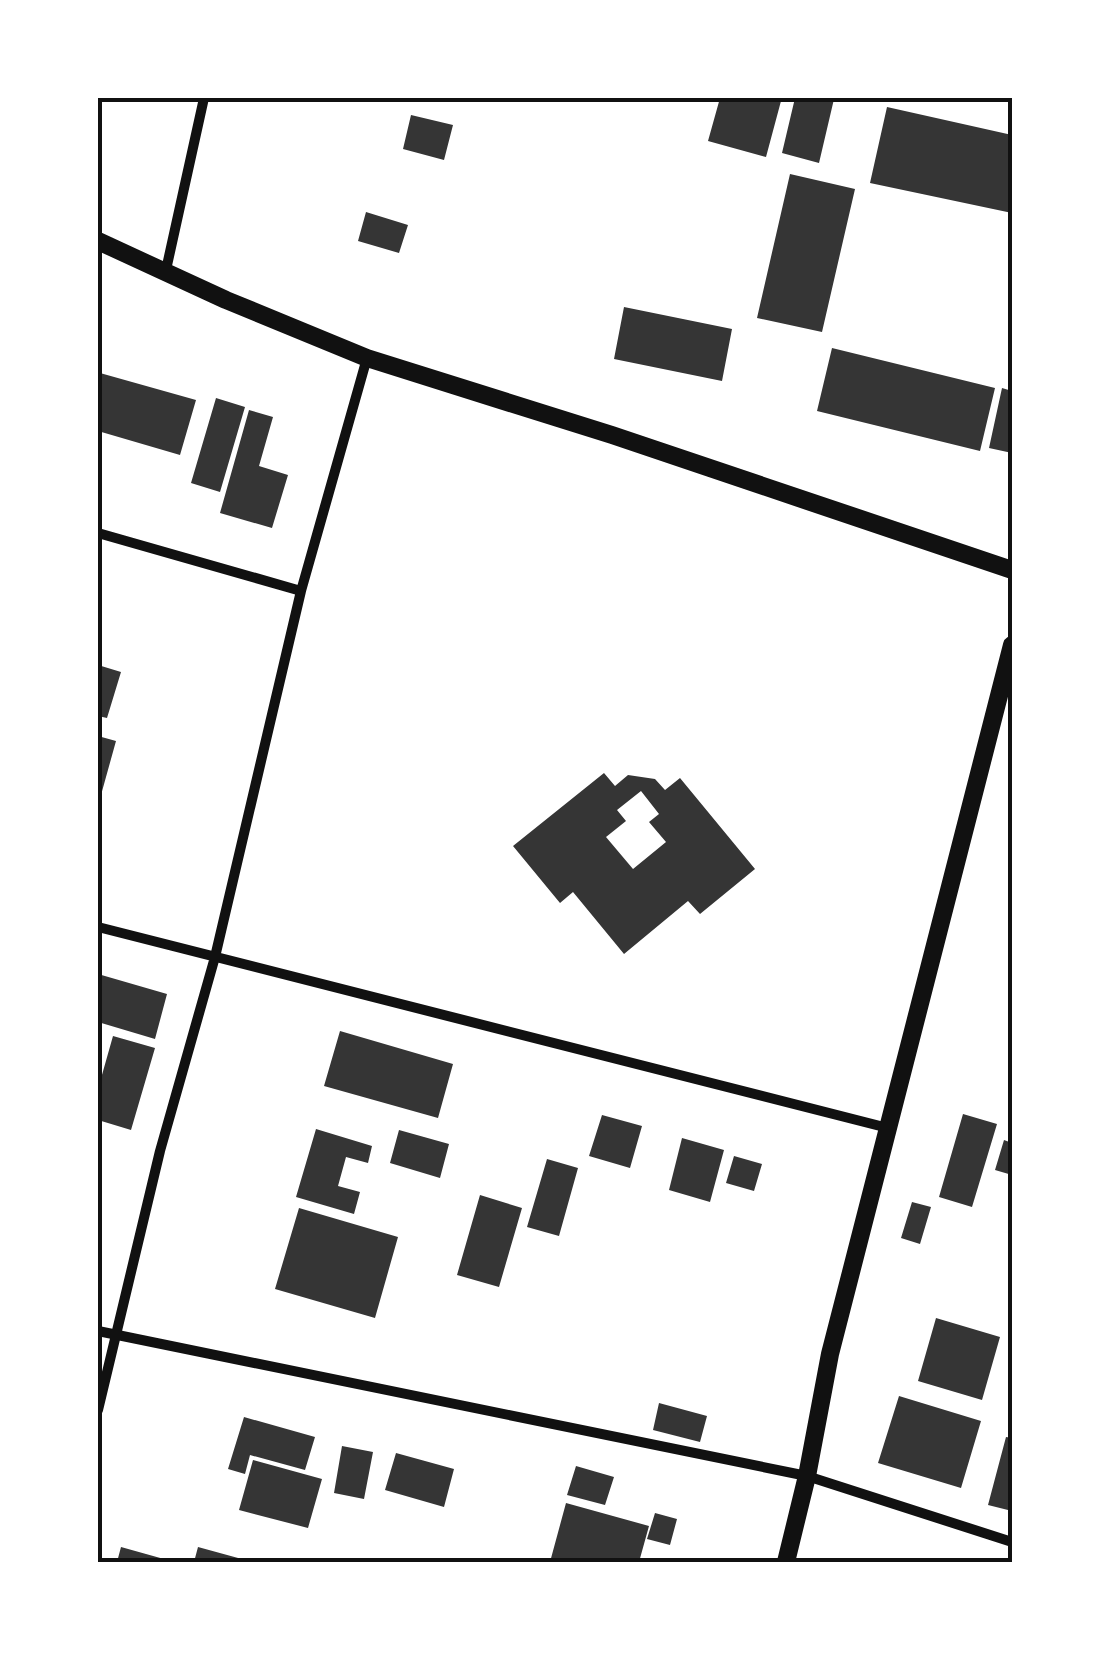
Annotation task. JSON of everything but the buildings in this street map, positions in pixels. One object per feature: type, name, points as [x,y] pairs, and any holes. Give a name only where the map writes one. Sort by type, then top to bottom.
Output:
[{"type":"street","points":[[166,270],[204,98]]},
{"type":"street","points":[[98,241],[226,300],[367,358],[612,435],[1012,570]]},
{"type":"street","points":[[98,1410],[160,1151],[215,957],[301,592],[367,358]]},
{"type":"street","points":[[98,533],[301,592]]},
{"type":"street","points":[[786,1562],[830,1354],[1012,644]]},
{"type":"street","points":[[98,926],[888,1128]]},
{"type":"street","points":[[98,1330],[807,1476],[1012,1542]]}]
